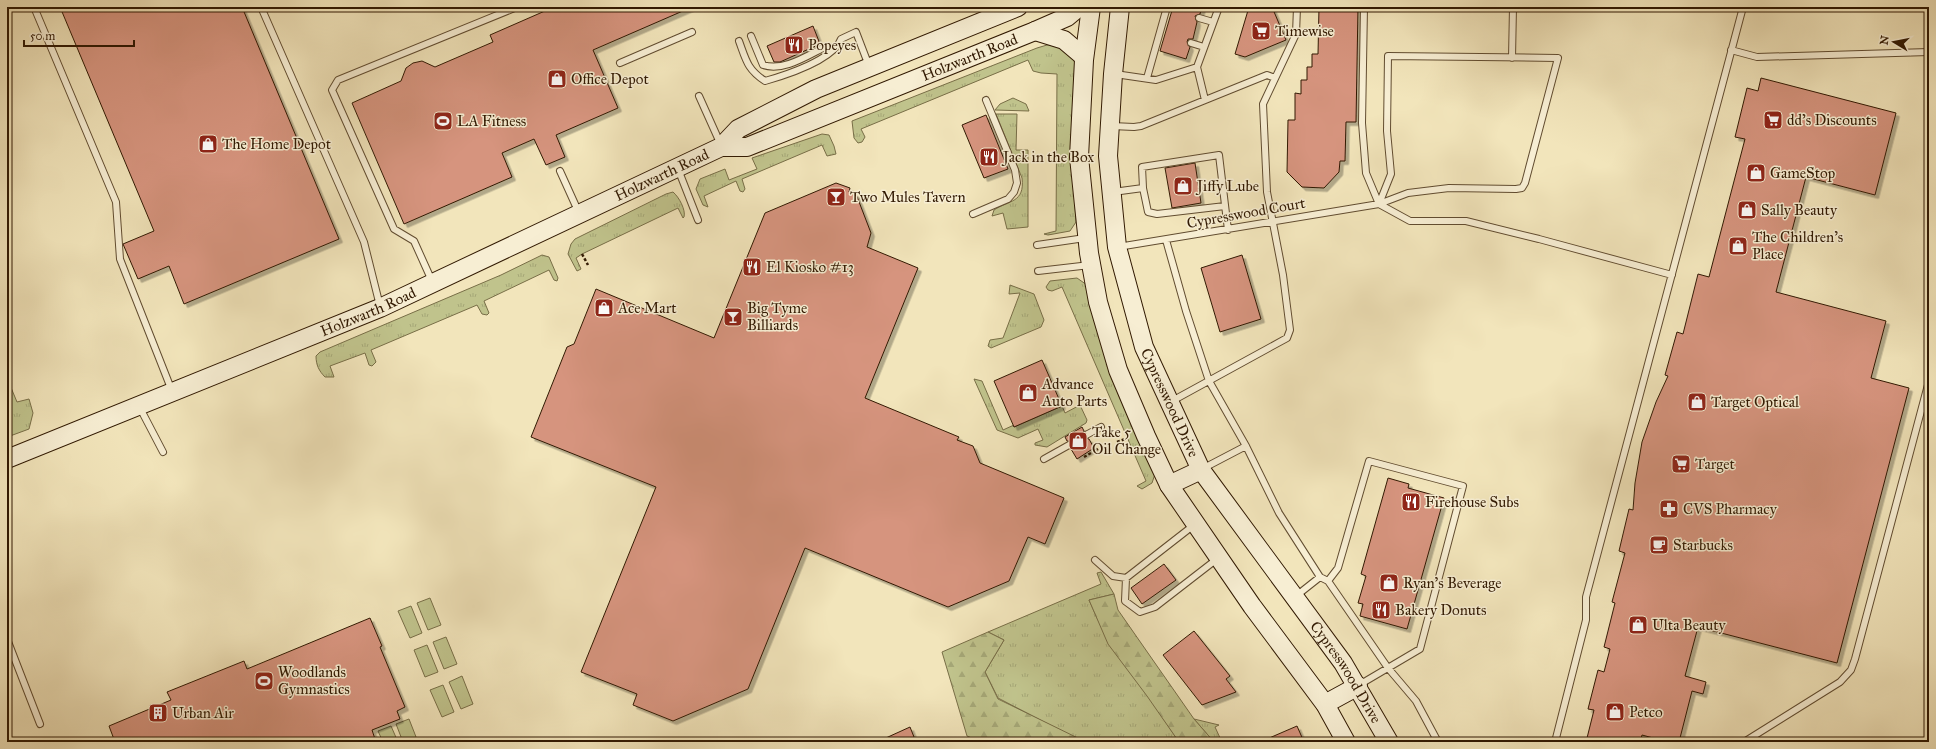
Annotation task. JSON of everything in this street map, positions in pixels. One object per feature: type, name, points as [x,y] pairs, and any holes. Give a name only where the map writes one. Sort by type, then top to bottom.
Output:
[{"type":"main road","name":"Holzwarth Road","points":[[7,459],[380,308],[722,147],[738,129],[816,89],[1018,7]]},
{"type":"main road","name":"Holzwarth Road","points":[[722,147],[747,148],[1036,31],[1067,17],[1079,7]]},
{"type":"main road","points":[[1092,7],[1084,57],[1079,157],[1091,265],[1098,302],[1118,370],[1169,485],[1252,606],[1325,704],[1346,742]]},
{"type":"main road","name":"Cypresswood Drive","points":[[1120,7],[1113,74],[1108,156],[1117,247],[1144,347],[1201,470],[1343,663],[1358,686],[1389,742]]},
{"type":"main road","points":[[1036,31],[1064,40],[1084,57]]},
{"type":"main road","points":[[1169,485],[1201,470]]},
{"type":"main road","points":[[1325,704],[1358,686]]},
{"type":"lane","points":[[34,7],[116,202],[120,259],[172,391]]},
{"type":"lane","points":[[261,7],[364,242],[380,308]]},
{"type":"lane","points":[[433,284],[414,241],[394,229],[332,90],[338,80],[517,7]]},
{"type":"lane","points":[[1205,100],[1196,67],[1219,7]]},
{"type":"lane","points":[[1169,402],[1287,338],[1290,330],[1283,275],[1267,192],[1263,104],[1296,34],[1297,7]]},
{"type":"lane","points":[[1364,7],[1362,123],[1366,173],[1379,204],[1410,221],[1466,221],[1672,275]]},
{"type":"lane","points":[[1379,204],[1391,174],[1387,131],[1388,56],[1512,58],[1513,7]]},
{"type":"lane","points":[[1555,742],[1586,620],[1586,597],[1743,7]]},
{"type":"lane","points":[[1147,78],[1169,9]]},
{"type":"lane","points":[[1199,18],[1213,22]]},
{"type":"lane","points":[[620,63],[692,32]]},
{"type":"lane","points":[[739,41],[748,66],[755,74],[765,80],[788,74],[824,58],[839,44],[841,39],[856,32],[870,67]]},
{"type":"lane","points":[[751,36],[763,65],[772,68],[783,66],[827,46],[833,48]]},
{"type":"lane","points":[[1191,42],[1204,46]]},
{"type":"lane","points":[[1732,50],[1757,57],[1929,52]]},
{"type":"lane","name":"Cypresswood Court","points":[[1117,247],[1228,230],[1379,204],[1408,193],[1449,188],[1522,188],[1525,183],[1558,58],[1512,58]]},
{"type":"lane","points":[[1113,74],[1156,80],[1196,67]]},
{"type":"lane","points":[[1110,126],[1141,126],[1267,75],[1275,78]]},
{"type":"lane","points":[[699,96],[722,147]]},
{"type":"lane","points":[[973,214],[1008,199],[1014,192],[1017,183],[1015,170],[986,100]]},
{"type":"lane","points":[[1225,206],[1157,214],[1148,212],[1143,188],[1142,167],[1219,155],[1228,230]]},
{"type":"lane","points":[[678,168],[698,220]]},
{"type":"lane","points":[[560,171],[580,214]]},
{"type":"lane","points":[[1112,192],[1143,188]]},
{"type":"lane","points":[[1037,245],[1087,238]]},
{"type":"lane","points":[[1166,240],[1186,311],[1209,381],[1246,446],[1279,513],[1320,577],[1328,581],[1388,668],[1416,701],[1438,742]]},
{"type":"lane","points":[[1038,271],[1091,265]]},
{"type":"lane","points":[[1744,742],[1840,682],[1851,670],[1856,659],[1929,381]]},
{"type":"lane","points":[[138,405],[163,452]]},
{"type":"lane","points":[[1086,435],[1101,427]]},
{"type":"lane","points":[[1044,459],[1069,445]]},
{"type":"lane","points":[[1201,470],[1246,446]]},
{"type":"lane","points":[[1328,581],[1338,568],[1369,462],[1463,486],[1420,649],[1358,686]]},
{"type":"lane","points":[[1095,560],[1113,576],[1126,578],[1195,524]]},
{"type":"lane","points":[[1126,578],[1125,601],[1140,612],[1155,607],[1219,558]]},
{"type":"lane","points":[[1295,597],[1320,577]]},
{"type":"lane","points":[[7,640],[40,724]]},
{"type":"path","points":[[582,254],[588,265]]},
{"type":"path","points":[[1117,442],[1128,438]]},
{"type":"path","points":[[1084,457],[1098,449]]},
{"type":"green space","points":[[1056,44],[1072,53],[1075,64],[1072,154],[1076,222],[1070,231],[1048,235],[1044,234],[1056,231],[1057,74],[1033,71],[1028,60],[861,129],[865,137],[862,142],[858,143],[854,138],[852,121],[1037,48]]},
{"type":"green space","points":[[1013,98],[1026,104],[1029,111],[995,110],[1000,104]]},
{"type":"green space","points":[[996,114],[1017,114],[1016,150],[1028,150],[1028,227],[1007,229],[1003,213],[992,216],[994,210],[1015,200],[1021,192],[1022,186],[1022,178]]},
{"type":"green space","points":[[822,134],[829,135],[836,154],[827,156],[822,145],[742,179],[745,189],[743,192],[740,191],[736,181],[704,196],[708,207],[703,205],[696,189],[700,179],[725,169],[729,180],[757,169],[752,158]]},
{"type":"green space","points":[[673,192],[680,200],[683,207],[683,218],[678,208],[582,254],[576,258],[581,269],[577,271],[568,254],[571,244],[575,239],[666,194]]},
{"type":"green space","points":[[542,255],[549,257],[558,278],[557,281],[554,280],[549,270],[484,301],[489,313],[487,315],[482,314],[477,305],[371,350],[376,362],[372,366],[369,365],[365,353],[330,366],[334,377],[325,377],[318,368],[316,356],[320,352],[501,275]]},
{"type":"green space","points":[[1077,278],[1087,285],[1155,474],[1152,483],[1142,489],[1137,486],[1146,481],[1062,287],[1052,291],[1048,290],[1046,287],[1050,281]]},
{"type":"green space","points":[[1010,285],[1034,294],[1044,320],[1041,327],[991,348],[988,346],[990,340],[1003,338],[1020,293],[1009,294]]},
{"type":"green space","points":[[7,378],[17,402],[29,399],[33,413],[29,429],[10,436],[7,435]]},
{"type":"green space","points":[[974,379],[982,381],[1003,430],[1014,425],[1014,427],[1062,406],[1065,413],[1080,405],[1087,420],[1086,423],[1047,447],[1035,445],[1035,443],[1043,440],[1038,429],[1018,438],[997,430]]},
{"type":"green space","points":[[1101,572],[1114,594],[1089,600],[1098,620],[1179,742],[1081,741],[998,698],[985,672],[1004,640],[988,632],[1101,584],[1097,573]]},
{"type":"green space","points":[[1114,594],[1118,610],[1194,719],[1214,742],[1179,742],[1108,644],[1089,600]]},
{"type":"green space","points":[[430,598],[441,625],[428,630],[417,603]]},
{"type":"green space","points":[[411,606],[422,633],[410,638],[398,611]]},
{"type":"green space","points":[[988,632],[1004,640],[985,672],[998,699],[1086,742],[981,742],[967,736],[942,652]]},
{"type":"green space","points":[[446,637],[457,664],[444,669],[433,642]]},
{"type":"green space","points":[[427,645],[438,672],[425,677],[414,650]]},
{"type":"green space","points":[[462,676],[473,704],[461,709],[449,682]]},
{"type":"green space","points":[[443,685],[454,712],[442,717],[430,690]]},
{"type":"green space","points":[[409,719],[418,742],[403,742],[396,724]]},
{"type":"green space","points":[[1194,719],[1219,725],[1215,727],[1221,740],[1214,742]]},
{"type":"green space","points":[[391,726],[398,742],[383,742],[378,731]]},
{"type":"building","name":"The Home Depot","points":[[60,7],[242,7],[339,239],[184,304],[169,266],[138,279],[123,244],[154,231]]},
{"type":"building","points":[[554,7],[692,7],[593,50],[618,108],[556,135],[565,157],[546,165],[534,139],[502,153],[512,177],[404,224],[352,103],[401,81],[406,68],[413,63],[422,61],[435,67],[493,42],[490,35]]},
{"type":"building","points":[[1173,7],[1202,7],[1200,14],[1195,16],[1197,22],[1193,39],[1188,39],[1187,42],[1190,47],[1186,59],[1160,51]]},
{"type":"building","points":[[1249,7],[1272,7],[1286,40],[1245,57],[1235,54]]},
{"type":"building","points":[[1319,7],[1358,7],[1356,122],[1346,122],[1345,161],[1340,161],[1339,172],[1324,188],[1302,187],[1287,172],[1288,120],[1295,120],[1295,93],[1301,94],[1301,80],[1307,80],[1307,67],[1312,67],[1312,54],[1318,54]]},
{"type":"building","name":"Popeyes","points":[[813,26],[820,44],[780,62],[774,62],[767,46]]},
{"type":"building","points":[[1761,78],[1896,113],[1875,195],[1806,177],[1776,292],[1886,321],[1871,378],[1909,388],[1837,663],[1698,627],[1685,676],[1706,682],[1703,694],[1692,691],[1679,742],[1668,742],[1642,735],[1640,742],[1586,742],[1594,710],[1588,709],[1598,670],[1604,672],[1610,649],[1604,647],[1615,603],[1612,602],[1625,553],[1619,551],[1629,509],[1633,510],[1635,483],[1642,442],[1656,402],[1668,376],[1665,375],[1677,332],[1683,334],[1698,274],[1709,277],[1745,139],[1735,137],[1747,88],[1758,91]]},
{"type":"building","name":"Jack in the Box","points":[[986,115],[1008,169],[984,178],[962,125]]},
{"type":"building","name":"Jiffy Lube","points":[[1195,163],[1201,203],[1172,208],[1165,168]]},
{"type":"building","points":[[836,183],[850,188],[849,192],[856,194],[871,233],[867,247],[918,268],[865,398],[959,437],[957,440],[973,446],[980,463],[1064,498],[1045,544],[1028,537],[1009,581],[948,607],[805,548],[748,689],[673,721],[633,705],[637,694],[581,672],[656,487],[531,437],[567,347],[574,344],[596,289],[714,338],[765,213]]},
{"type":"building","points":[[1242,255],[1261,319],[1220,332],[1201,268]]},
{"type":"building","name":"Advance Auto Parts","points":[[1042,360],[1062,406],[1014,427],[994,381]]},
{"type":"building","name":"Take 5 Oil Change","points":[[1082,427],[1084,431],[1082,437],[1089,439],[1094,448],[1077,459],[1071,449],[1073,442],[1067,441],[1065,437]]},
{"type":"building","points":[[1388,478],[1409,484],[1408,488],[1444,498],[1407,629],[1360,616],[1363,604],[1358,603],[1366,576],[1361,574]]},
{"type":"building","points":[[1164,564],[1176,580],[1142,604],[1131,588]]},
{"type":"building","name":"Woodlands Gymnastics","points":[[370,618],[382,646],[380,647],[405,707],[397,711],[400,719],[372,730],[376,742],[115,742],[109,726],[171,700],[167,692],[244,661],[247,669]]},
{"type":"building","points":[[1194,631],[1230,676],[1226,679],[1236,692],[1202,705],[1163,655]]},
{"type":"building","points":[[1297,726],[1304,742],[1260,742]]},
{"type":"building","points":[[910,727],[916,742],[877,742]]},
{"type":"place","name":"Timewise","points":[[1261,31]]},
{"type":"place","name":"Popeyes","points":[[794,45]]},
{"type":"place","name":"Office Depot","points":[[557,79]]},
{"type":"place","name":"dd's Discounts","points":[[1773,120]]},
{"type":"place","name":"LA Fitness","points":[[443,121]]},
{"type":"place","name":"The Home Depot","points":[[208,144]]},
{"type":"place","name":"Jack in the Box","points":[[989,157]]},
{"type":"place","name":"GameStop","points":[[1756,173]]},
{"type":"place","name":"Jiffy Lube","points":[[1183,186]]},
{"type":"place","name":"Two Mules Tavern","points":[[836,197]]},
{"type":"place","name":"Sally Beauty","points":[[1747,210]]},
{"type":"place","name":"The Children's Place","points":[[1738,246]]},
{"type":"place","name":"El Kiosko #13","points":[[752,267]]},
{"type":"place","name":"Ace Mart","points":[[604,308]]},
{"type":"place","name":"Big Tyme Billiards","points":[[733,317]]},
{"type":"place","name":"Advance Auto Parts","points":[[1028,393]]},
{"type":"place","name":"Target Optical","points":[[1697,402]]},
{"type":"place","name":"Take 5 Oil Change","points":[[1078,441]]},
{"type":"place","name":"Target","points":[[1681,464]]},
{"type":"place","name":"Firehouse Subs","points":[[1411,502]]},
{"type":"place","name":"CVS Pharmacy","points":[[1669,509]]},
{"type":"place","name":"Starbucks","points":[[1659,545]]},
{"type":"place","name":"Ryan's Beverage","points":[[1389,583]]},
{"type":"place","name":"Bakery Donuts","points":[[1381,610]]},
{"type":"place","name":"Ulta Beauty","points":[[1638,625]]},
{"type":"place","name":"Woodlands Gymnastics","points":[[264,681]]},
{"type":"place","name":"Petco","points":[[1615,712]]},
{"type":"place","name":"Urban Air","points":[[158,713]]}]
